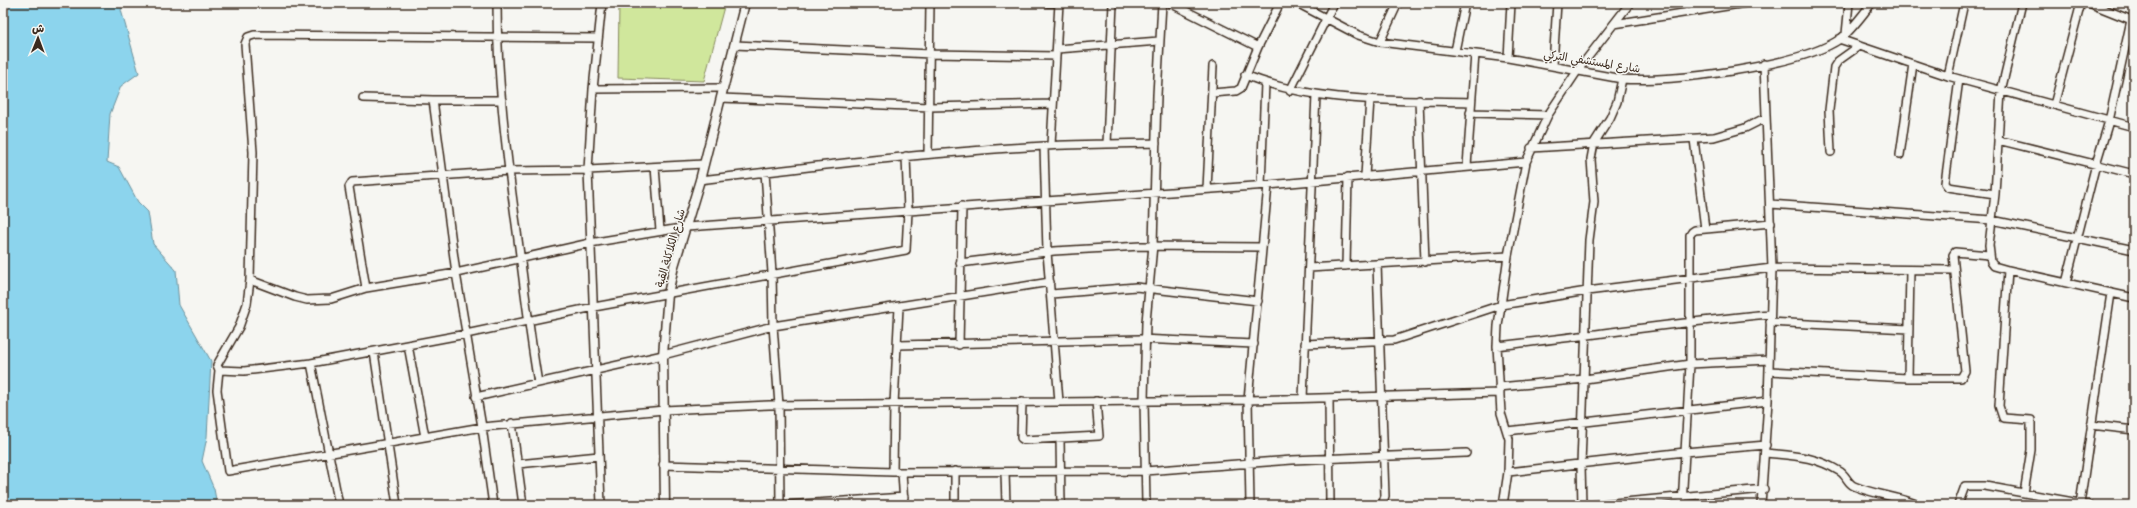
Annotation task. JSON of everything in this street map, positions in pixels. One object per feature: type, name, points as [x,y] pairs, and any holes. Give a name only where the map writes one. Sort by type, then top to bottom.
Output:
[{"type":"street","points":[[497,3],[497,36],[509,171],[527,321],[538,383]]},
{"type":"street","points":[[601,505],[598,456],[599,415],[590,243],[588,170],[593,89],[602,3]]},
{"type":"street","name":"شارع الكلاكلة القبة","points":[[665,505],[663,465],[663,355],[668,294],[700,180],[745,3]]},
{"type":"street","points":[[928,154],[931,54],[930,3]]},
{"type":"street","points":[[1047,3],[1059,3],[1053,104],[1048,145],[1046,200],[1048,252],[1056,342],[1059,402]]},
{"type":"street","points":[[1106,144],[1112,3]]},
{"type":"street","points":[[1146,505],[1144,471],[1144,400],[1147,340],[1146,322],[1153,245],[1159,41],[1162,3]]},
{"type":"street","points":[[1170,3],[1258,46]]},
{"type":"street","points":[[1212,93],[1236,91],[1241,88],[1258,46],[1280,3]]},
{"type":"street","name":"شارع المستشفي التركي","points":[[1297,3],[1358,35],[1380,42],[1508,58],[1553,65],[1622,79],[1667,79],[1764,64],[1813,51],[1840,39],[1872,3]]},
{"type":"street","points":[[1290,90],[1334,3]]},
{"type":"street","points":[[1380,42],[1398,3]]},
{"type":"street","points":[[1455,51],[1465,3]]},
{"type":"street","points":[[1508,58],[1511,3]]},
{"type":"street","points":[[1553,65],[1557,3]]},
{"type":"street","points":[[1503,505],[1508,472],[1507,431],[1501,413],[1497,346],[1508,256],[1526,162],[1531,148],[1548,115],[1578,70],[1630,3]]},
{"type":"street","points":[[1614,24],[1746,3]]},
{"type":"street","points":[[1846,34],[1849,3]]},
{"type":"street","points":[[1948,76],[1964,3]]},
{"type":"street","points":[[2022,3],[2001,91],[1995,194],[1989,255],[1994,266],[2134,298]]},
{"type":"street","points":[[2054,105],[2081,3]]},
{"type":"street","points":[[2066,283],[2076,237],[2109,121],[2133,21],[2089,3]]},
{"type":"street","points":[[598,38],[254,35],[248,37],[245,44],[253,152],[250,280],[247,304],[239,327],[217,365],[219,370],[217,390],[228,471],[482,427],[664,410],[779,405],[1248,400],[1381,396],[1500,390],[1690,364],[1769,360]]},
{"type":"street","points":[[1840,39],[1948,76],[2134,127]]},
{"type":"street","points":[[734,45],[931,54],[1056,52],[1110,45],[1159,41]]},
{"type":"street","points":[[1831,152],[1829,110],[1834,67],[1838,61],[1859,46]]},
{"type":"street","points":[[1467,166],[1470,102],[1475,54]]},
{"type":"street","points":[[1761,505],[1764,489],[1766,453],[1772,268],[1764,64]]},
{"type":"street","points":[[1900,155],[1913,64]]},
{"type":"street","points":[[1207,189],[1214,66]]},
{"type":"street","points":[[1245,75],[1265,83],[1316,95],[1370,99],[1470,102]]},
{"type":"street","points":[[1582,505],[1582,422],[1585,379],[1587,291],[1590,227],[1594,202],[1591,159],[1594,143],[1610,118],[1617,102],[1622,79]]},
{"type":"street","points":[[1959,79],[1945,183],[1948,187],[1995,194]]},
{"type":"street","points":[[1250,505],[1248,400],[1262,247],[1265,83]]},
{"type":"street","points":[[593,89],[723,88]]},
{"type":"street","points":[[1303,398],[1304,344],[1309,268],[1316,95]]},
{"type":"street","points":[[363,98],[502,100]]},
{"type":"street","points":[[721,98],[930,107],[1053,104]]},
{"type":"street","points":[[1365,176],[1370,99]]},
{"type":"street","points":[[432,100],[456,273],[482,427],[493,505]]},
{"type":"street","points":[[1419,100],[1425,262]]},
{"type":"street","points":[[1470,112],[1548,115]]},
{"type":"street","points":[[1531,148],[1594,143],[1694,139],[1729,134],[1765,118]]},
{"type":"street","points":[[1694,139],[1705,229]]},
{"type":"street","points":[[1998,140],[2134,174]]},
{"type":"street","points":[[700,180],[928,154],[1048,145],[1156,143]]},
{"type":"street","points":[[219,370],[244,371],[311,363],[374,352],[594,307],[772,273],[906,250],[908,211],[906,156]]},
{"type":"street","points":[[250,280],[284,294],[307,300],[331,299],[366,288],[456,273],[590,243],[660,231],[962,206],[1264,185],[1526,162]]},
{"type":"street","points":[[366,288],[349,185],[352,182],[442,174],[588,170],[704,164]]},
{"type":"street","points":[[655,167],[660,231]]},
{"type":"street","points":[[765,172],[772,273],[773,326],[779,405],[780,505]]},
{"type":"street","points":[[1346,266],[1348,178]]},
{"type":"street","points":[[1770,204],[1992,220],[2134,250]]},
{"type":"street","points":[[959,344],[962,206]]},
{"type":"street","points":[[1682,501],[1690,364],[1690,235],[1695,230],[1771,223]]},
{"type":"street","points":[[960,263],[1048,252],[1153,245],[1262,247]]},
{"type":"street","points":[[1769,371],[1956,379],[1964,375],[1953,256],[1955,252],[1989,255]]},
{"type":"street","points":[[1309,268],[1508,256]]},
{"type":"street","points":[[1377,264],[1385,496],[1382,505]]},
{"type":"street","points":[[1304,344],[1379,342],[1399,339],[1501,305],[1587,291],[1772,268],[1954,270]]},
{"type":"street","points":[[1908,378],[1910,270]]},
{"type":"street","points":[[2008,270],[1999,406],[2003,418],[2030,420],[2031,450],[2024,493]]},
{"type":"street","points":[[476,397],[663,355],[773,326],[1050,282]]},
{"type":"street","points":[[1051,294],[1129,287],[1258,301]]},
{"type":"street","points":[[2080,504],[2111,292]]},
{"type":"street","points":[[893,472],[894,404],[900,307]]},
{"type":"street","points":[[1497,346],[1586,336],[1689,321],[1770,314]]},
{"type":"street","points":[[1770,322],[1910,329]]},
{"type":"street","points":[[898,345],[1147,340],[1254,344]]},
{"type":"street","points":[[408,345],[425,437]]},
{"type":"street","points":[[374,352],[397,505]]},
{"type":"street","points":[[311,363],[338,505]]},
{"type":"street","points":[[1329,398],[1330,505]]},
{"type":"street","points":[[1022,402],[1022,440],[1060,440],[1099,436],[1096,401]]},
{"type":"street","points":[[1507,431],[1768,401]]},
{"type":"street","points":[[512,423],[523,505]]},
{"type":"street","points":[[2091,426],[2134,430]]},
{"type":"street","points":[[1060,440],[1061,505]]},
{"type":"street","points":[[1508,472],[1581,465],[1685,452],[1766,445]]},
{"type":"street","points":[[663,465],[893,472],[1144,471],[1250,462],[1466,453]]},
{"type":"street","points":[[1766,453],[1817,459],[1842,472],[1852,485],[1881,495],[1904,499],[1918,505]]},
{"type":"street","points":[[518,464],[598,456]]},
{"type":"street","points":[[955,471],[955,505]]},
{"type":"street","points":[[902,472],[904,505]]},
{"type":"street","points":[[1005,472],[1006,505]]},
{"type":"street","points":[[1958,505],[1965,486],[1985,486],[2090,505]]},
{"type":"street","points":[[1592,505],[1682,501],[1764,489]]},
{"type":"street","points":[[786,505],[847,503],[904,497]]},
{"type":"green space","points":[[619,3],[725,3],[704,81],[618,78]]},
{"type":"water","points":[[3,3],[125,3],[121,10],[139,73],[121,86],[110,114],[107,162],[119,167],[138,202],[148,212],[153,244],[176,270],[179,305],[211,361],[207,437],[202,461],[214,489],[217,505],[3,505]]}]
